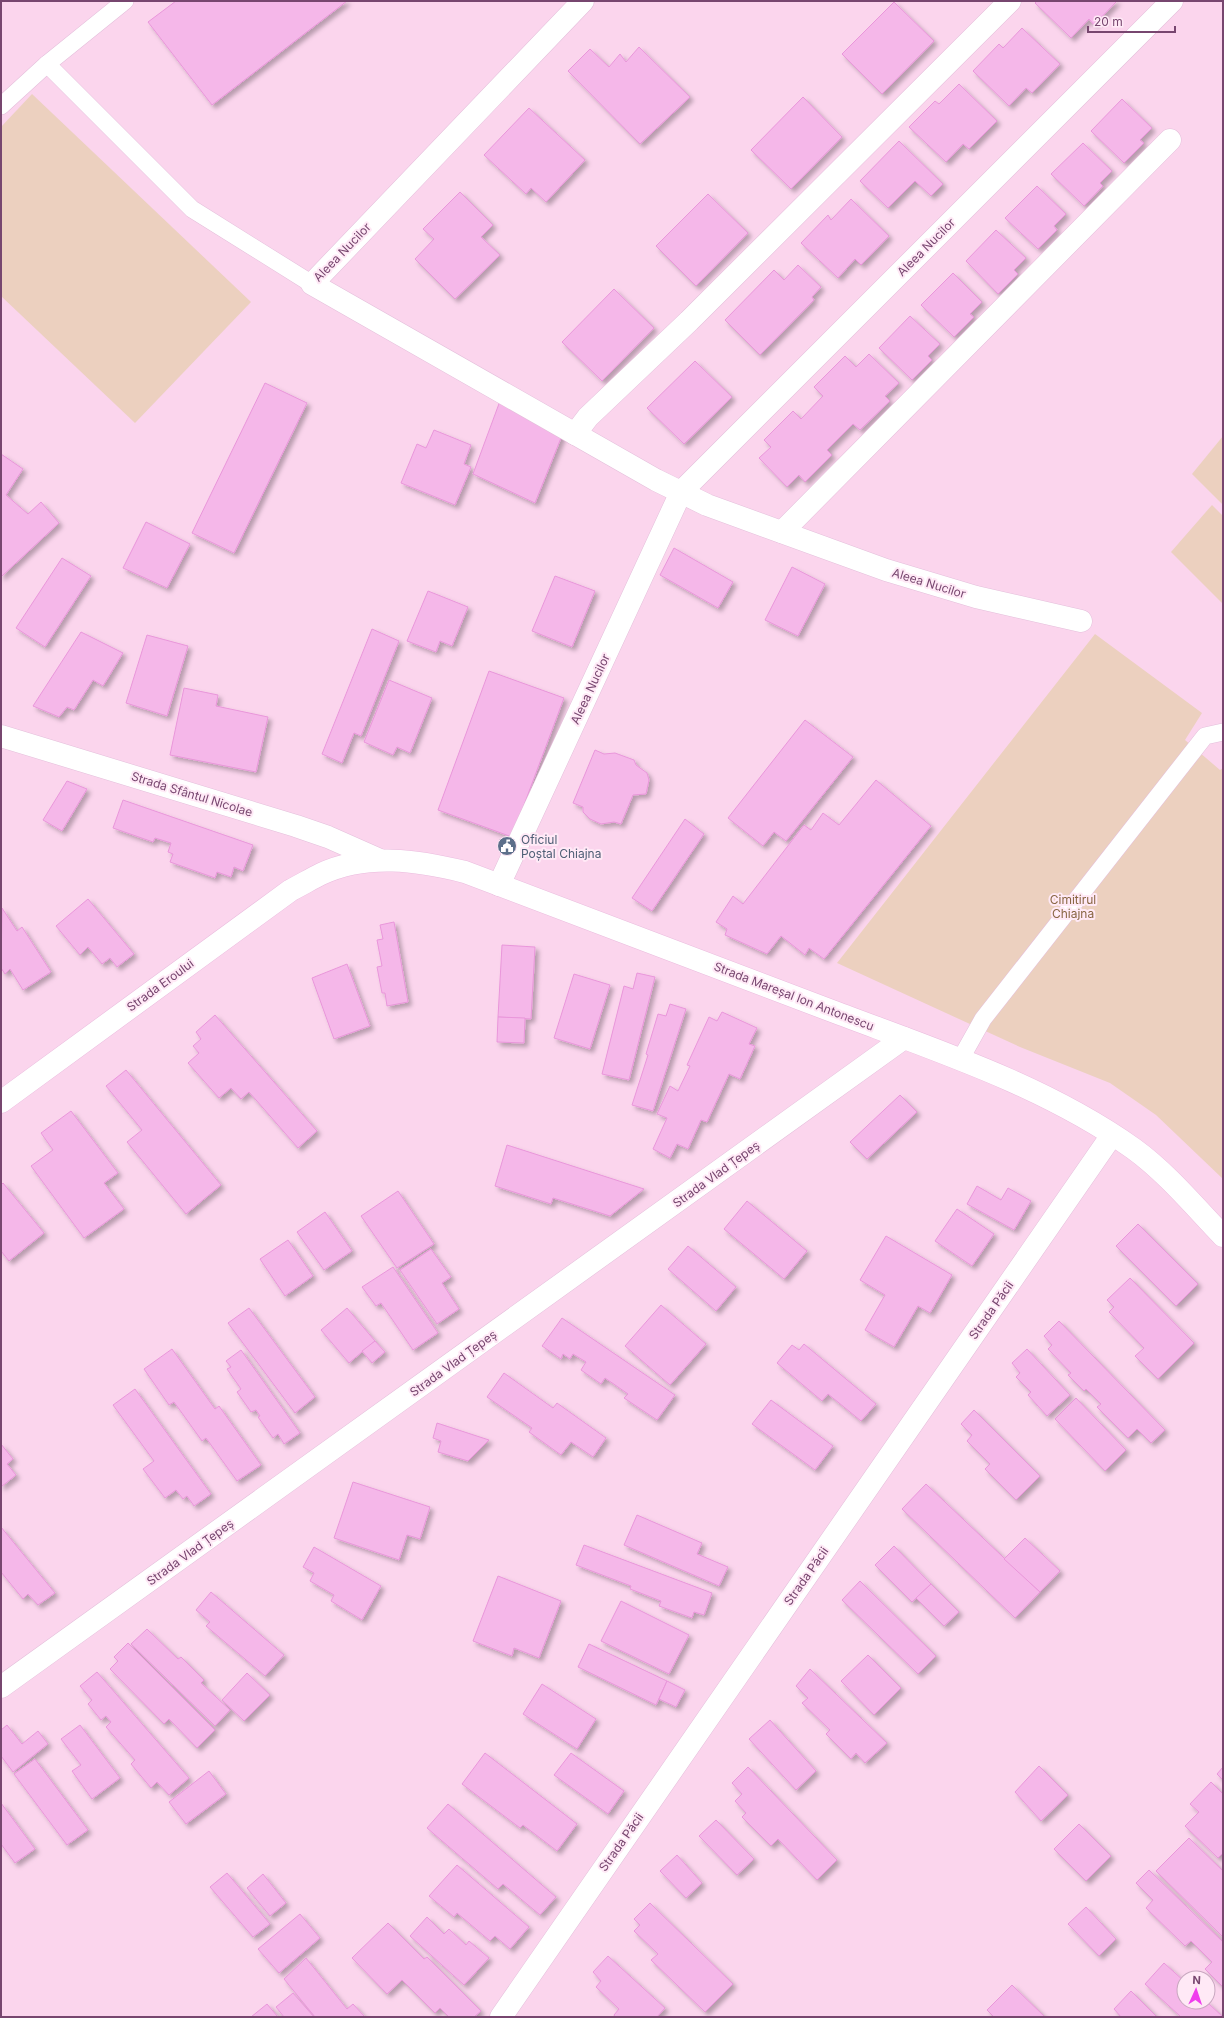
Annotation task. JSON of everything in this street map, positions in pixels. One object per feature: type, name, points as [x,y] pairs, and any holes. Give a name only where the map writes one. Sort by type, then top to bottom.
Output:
[{"type":"street","name":"Aleea Nucilor","points":[[583,1],[312,284],[575,434],[707,505],[886,570],[968,595],[1081,621]]},
{"type":"street","points":[[575,434],[588,417],[694,315],[1010,1]]},
{"type":"street","name":"Aleea Nucilor","points":[[499,885],[681,492],[1172,1]]},
{"type":"street","points":[[782,532],[1170,140]]},
{"type":"street","name":"Strada Sfântul Nicolae","points":[[1,736],[296,826],[328,837],[380,860]]},
{"type":"street","name":"Strada Mareșal Ion Antonescu","points":[[322,873],[358,862],[380,860],[436,865],[465,872],[960,1060],[1036,1094],[1112,1135],[1136,1151],[1160,1171],[1223,1236]]},
{"type":"street","name":"Strada Eroului","points":[[1,1102],[291,890],[322,873]]},
{"type":"street","name":"Strada Vlad Țepeș","points":[[1,1687],[904,1038]]},
{"type":"street","name":"Strada Păcii","points":[[501,2017],[1112,1135]]},
{"type":"lane","points":[[1,106],[47,64],[125,1]]},
{"type":"lane","points":[[47,64],[192,209],[312,284]]},
{"type":"lane","points":[[960,1060],[983,1018],[1206,736],[1223,732]]},
{"type":"shaded area","points":[[1,1],[1223,1],[1223,436],[1193,474],[1223,505],[1223,2017],[1,2017]]},
{"type":"green space","points":[[32,94],[251,302],[135,423],[1,296],[1,127]]},
{"type":"green space","points":[[1223,436],[1223,505],[1192,474]]},
{"type":"green space","points":[[1212,505],[1223,516],[1223,604],[1171,552]]},
{"type":"green space","name":"Cimitirul Chiajna","points":[[1095,634],[1202,713],[1185,740],[1220,770],[1223,768],[1223,1179],[1156,1115],[1110,1083],[1020,1047],[837,963]]},
{"type":"building","points":[[176,1],[347,1],[212,105],[148,22]]},
{"type":"building","points":[[1037,1],[1117,1],[1094,25],[1089,19],[1071,38],[1035,3]]},
{"type":"building","points":[[894,2],[934,41],[882,94],[842,54]]},
{"type":"building","points":[[1022,28],[1060,64],[1032,93],[1026,88],[1009,106],[973,71],[999,44],[1003,48]]},
{"type":"building","points":[[639,47],[690,97],[640,144],[568,71],[590,49],[609,67],[620,54],[626,62]]},
{"type":"building","points":[[959,84],[997,121],[969,149],[963,144],[946,162],[909,127],[935,101],[939,104]]},
{"type":"building","points":[[803,97],[842,137],[791,189],[751,150]]},
{"type":"building","points":[[1122,99],[1152,128],[1140,140],[1144,143],[1124,163],[1091,131]]},
{"type":"building","points":[[529,108],[585,160],[546,202],[531,188],[526,194],[484,155]]},
{"type":"building","points":[[899,141],[943,184],[931,196],[915,181],[888,208],[860,181]]},
{"type":"building","points":[[1083,143],[1112,171],[1100,183],[1103,186],[1084,206],[1051,174]]},
{"type":"building","points":[[1037,186],[1066,214],[1054,226],[1057,230],[1038,249],[1005,218]]},
{"type":"building","points":[[460,192],[493,225],[481,237],[500,255],[455,299],[415,259],[434,239],[423,229]]},
{"type":"building","points":[[708,194],[748,233],[696,286],[656,246]]},
{"type":"building","points":[[851,199],[889,236],[861,265],[855,259],[838,278],[801,243],[828,215],[831,220]]},
{"type":"building","points":[[996,230],[1026,258],[1014,270],[1018,274],[998,294],[966,261]]},
{"type":"building","points":[[798,265],[821,287],[812,297],[814,300],[760,355],[725,320],[774,270],[784,280]]},
{"type":"building","points":[[953,273],[982,302],[970,314],[974,317],[954,337],[921,305]]},
{"type":"building","points":[[614,289],[654,328],[602,381],[562,342]]},
{"type":"building","points":[[910,316],[940,344],[928,356],[932,360],[912,380],[879,348]]},
{"type":"building","points":[[869,354],[899,383],[885,396],[890,401],[860,430],[853,424],[827,450],[832,455],[805,482],[799,475],[787,487],[759,458],[771,447],[764,440],[793,411],[801,419],[823,396],[814,387],[845,356],[856,367]]},
{"type":"building","points":[[695,361],[732,397],[684,444],[647,408]]},
{"type":"building","points":[[265,383],[307,403],[234,553],[192,533]]},
{"type":"building","points":[[500,401],[563,433],[535,503],[473,474]]},
{"type":"building","points":[[434,430],[471,445],[464,464],[471,467],[455,505],[401,483],[417,444],[426,448]]},
{"type":"building","points":[[1,454],[23,469],[6,495],[28,514],[41,502],[59,523],[1,577]]},
{"type":"building","points":[[146,522],[190,544],[167,588],[123,568]]},
{"type":"building","points":[[674,548],[733,582],[718,608],[660,575]]},
{"type":"building","points":[[62,558],[91,576],[45,647],[16,628]]},
{"type":"building","points":[[792,567],[825,584],[798,636],[765,620]]},
{"type":"building","points":[[555,576],[595,591],[572,647],[532,631]]},
{"type":"building","points":[[428,591],[468,607],[452,646],[440,641],[436,652],[407,641]]},
{"type":"building","points":[[372,629],[399,641],[361,736],[354,733],[342,763],[322,754]]},
{"type":"building","points":[[81,632],[123,653],[103,686],[93,680],[74,710],[67,707],[59,717],[33,706]]},
{"type":"building","points":[[147,635],[188,646],[167,716],[126,703]]},
{"type":"building","points":[[489,671],[564,698],[512,837],[438,810]]},
{"type":"building","points":[[389,680],[432,698],[410,753],[397,747],[393,755],[364,742]]},
{"type":"building","points":[[184,688],[218,695],[216,706],[268,717],[256,772],[170,755]]},
{"type":"building","points":[[805,720],[853,757],[786,841],[774,832],[763,846],[728,818]]},
{"type":"building","points":[[595,750],[604,754],[615,753],[634,760],[636,765],[647,773],[649,780],[646,794],[633,795],[621,824],[614,822],[601,824],[590,819],[583,812],[583,807],[573,803]]},
{"type":"building","points":[[876,780],[931,826],[824,959],[809,948],[805,955],[781,936],[767,954],[725,935],[727,929],[716,922],[733,896],[743,904],[804,825],[811,830],[823,813],[839,825]]},
{"type":"building","points":[[67,781],[87,789],[62,831],[43,820]]},
{"type":"building","points":[[123,800],[253,845],[243,871],[234,867],[231,877],[217,872],[215,878],[170,862],[173,854],[168,852],[171,843],[155,838],[153,842],[113,828]]},
{"type":"building","points":[[685,819],[704,834],[652,911],[632,898]]},
{"type":"building","points":[[88,899],[134,954],[117,967],[110,958],[102,964],[88,947],[80,955],[56,926]]},
{"type":"building","points":[[2,908],[17,931],[22,927],[51,972],[23,990],[10,969],[5,974],[1,968]]},
{"type":"building","points":[[394,922],[408,1002],[387,1006],[385,993],[382,993],[377,967],[382,966],[377,940],[383,939],[380,925]]},
{"type":"building","points":[[502,945],[535,947],[531,1019],[498,1017]]},
{"type":"building","points":[[347,964],[370,1026],[334,1039],[312,978]]},
{"type":"building","points":[[637,973],[655,977],[629,1080],[602,1074],[624,986],[633,989]]},
{"type":"building","points":[[574,974],[610,985],[590,1049],[554,1038]]},
{"type":"building","points":[[670,1004],[686,1009],[653,1111],[632,1105],[648,1055],[646,1054],[658,1014],[666,1016]]},
{"type":"building","points":[[722,1012],[757,1028],[749,1044],[755,1046],[740,1079],[729,1074],[707,1122],[701,1120],[688,1149],[677,1144],[670,1158],[653,1149],[667,1118],[657,1114],[670,1086],[678,1091],[690,1066],[687,1065],[709,1017],[717,1021]]},
{"type":"building","points":[[215,1015],[317,1131],[298,1148],[249,1092],[241,1099],[231,1088],[219,1098],[188,1063],[199,1053],[193,1046],[201,1039],[196,1032]]},
{"type":"building","points":[[498,1017],[525,1018],[524,1043],[497,1042]]},
{"type":"building","points":[[126,1070],[221,1185],[186,1214],[127,1142],[142,1130],[106,1086]]},
{"type":"building","points":[[900,1095],[917,1112],[867,1159],[850,1142]]},
{"type":"building","points":[[71,1111],[118,1173],[104,1183],[124,1209],[84,1238],[31,1166],[53,1150],[41,1133]]},
{"type":"building","points":[[507,1145],[644,1189],[610,1216],[553,1198],[551,1204],[495,1186]]},
{"type":"building","points":[[3,1183],[44,1233],[9,1261],[1,1251],[1,1185]]},
{"type":"building","points":[[977,1186],[1001,1200],[1008,1188],[1031,1201],[1014,1230],[967,1204]]},
{"type":"building","points":[[398,1191],[434,1244],[397,1268],[361,1216]]},
{"type":"building","points":[[747,1201],[807,1251],[784,1279],[724,1229]]},
{"type":"building","points":[[957,1209],[994,1234],[972,1266],[935,1241]]},
{"type":"building","points":[[325,1212],[352,1251],[324,1270],[297,1232]]},
{"type":"building","points":[[1138,1224],[1198,1284],[1176,1306],[1116,1246]]},
{"type":"building","points":[[886,1236],[952,1275],[930,1313],[918,1306],[894,1347],[865,1330],[885,1295],[860,1280]]},
{"type":"building","points":[[288,1240],[313,1276],[285,1296],[260,1259]]},
{"type":"building","points":[[688,1246],[736,1287],[716,1311],[668,1269]]},
{"type":"building","points":[[431,1249],[451,1277],[442,1283],[459,1309],[437,1324],[400,1270]]},
{"type":"building","points":[[393,1267],[438,1333],[413,1350],[381,1303],[376,1306],[362,1287]]},
{"type":"building","points":[[1130,1278],[1194,1343],[1158,1379],[1135,1356],[1144,1348],[1109,1312],[1114,1307],[1107,1300]]},
{"type":"building","points":[[661,1305],[706,1344],[670,1385],[625,1346]]},
{"type":"building","points":[[249,1308],[315,1397],[295,1413],[228,1323]]},
{"type":"building","points":[[347,1308],[375,1341],[349,1363],[321,1330]]},
{"type":"building","points":[[562,1318],[675,1395],[657,1420],[624,1398],[628,1394],[605,1378],[601,1384],[581,1370],[586,1362],[573,1354],[570,1359],[563,1354],[561,1359],[542,1346]]},
{"type":"building","points":[[1059,1321],[1165,1430],[1151,1443],[1137,1429],[1128,1438],[1097,1407],[1101,1404],[1086,1389],[1084,1391],[1068,1375],[1071,1373],[1048,1349],[1052,1345],[1044,1336]]},
{"type":"building","points":[[375,1341],[385,1352],[372,1363],[362,1351]]},
{"type":"building","points":[[804,1344],[876,1404],[861,1421],[828,1394],[822,1401],[777,1363],[792,1345],[799,1350]]},
{"type":"building","points":[[172,1349],[215,1409],[219,1406],[261,1465],[237,1481],[206,1438],[202,1441],[174,1402],[169,1405],[144,1369]]},
{"type":"building","points":[[1027,1349],[1070,1395],[1047,1416],[1028,1395],[1031,1392],[1016,1377],[1020,1373],[1012,1363]]},
{"type":"building","points":[[241,1350],[300,1433],[284,1444],[278,1434],[273,1438],[258,1417],[260,1416],[256,1410],[251,1412],[237,1392],[241,1389],[227,1369],[231,1367],[226,1361]]},
{"type":"building","points":[[504,1373],[553,1408],[557,1403],[606,1438],[593,1457],[571,1442],[561,1455],[529,1432],[532,1428],[487,1397]]},
{"type":"building","points":[[135,1389],[211,1494],[194,1506],[187,1496],[183,1499],[176,1490],[165,1498],[143,1469],[154,1461],[113,1405]]},
{"type":"building","points":[[1076,1398],[1126,1450],[1105,1471],[1055,1419]]},
{"type":"building","points":[[771,1400],[833,1446],[815,1470],[752,1424]]},
{"type":"building","points":[[974,1410],[1040,1476],[1016,1500],[985,1469],[990,1464],[967,1441],[972,1435],[961,1424]]},
{"type":"building","points":[[437,1423],[489,1440],[468,1461],[438,1452],[441,1441],[433,1438]]},
{"type":"building","points":[[1,1444],[13,1459],[7,1464],[16,1475],[1,1487]]},
{"type":"building","points":[[353,1482],[430,1507],[420,1539],[407,1535],[399,1560],[334,1538]]},
{"type":"building","points":[[926,1484],[1040,1592],[1015,1618],[902,1509]]},
{"type":"building","points":[[637,1515],[702,1543],[697,1554],[728,1567],[719,1586],[624,1545]]},
{"type":"building","points":[[1,1527],[55,1593],[38,1605],[28,1594],[23,1599],[1,1572]]},
{"type":"building","points":[[1025,1538],[1060,1571],[1040,1592],[1004,1559]]},
{"type":"building","points":[[584,1545],[712,1593],[704,1615],[694,1612],[692,1618],[659,1606],[661,1601],[630,1589],[631,1586],[576,1565]]},
{"type":"building","points":[[894,1546],[931,1584],[912,1602],[875,1565]]},
{"type":"building","points":[[314,1547],[381,1586],[362,1620],[331,1601],[334,1595],[310,1581],[314,1573],[303,1567]]},
{"type":"building","points":[[498,1576],[561,1601],[539,1658],[514,1648],[512,1656],[473,1641]]},
{"type":"building","points":[[860,1581],[936,1656],[918,1674],[842,1600]]},
{"type":"building","points":[[931,1584],[959,1612],[944,1626],[916,1598]]},
{"type":"building","points":[[211,1592],[284,1655],[265,1676],[206,1626],[210,1622],[196,1610]]},
{"type":"building","points":[[621,1601],[689,1635],[669,1674],[601,1641]]},
{"type":"building","points":[[147,1629],[178,1659],[181,1657],[204,1680],[201,1683],[230,1710],[215,1726],[131,1644]]},
{"type":"building","points":[[128,1643],[215,1730],[197,1748],[169,1719],[164,1724],[110,1669],[118,1661],[114,1657]]},
{"type":"building","points":[[589,1644],[667,1681],[656,1705],[578,1667]]},
{"type":"building","points":[[868,1655],[901,1688],[874,1715],[841,1681]]},
{"type":"building","points":[[810,1669],[887,1743],[865,1763],[856,1753],[851,1759],[826,1734],[830,1730],[802,1703],[808,1698],[796,1686]]},
{"type":"building","points":[[97,1672],[189,1778],[169,1795],[157,1782],[151,1788],[131,1764],[135,1760],[106,1727],[111,1722],[106,1716],[101,1720],[88,1704],[92,1700],[80,1686]]},
{"type":"building","points":[[247,1673],[270,1695],[244,1721],[222,1700]]},
{"type":"building","points":[[667,1681],[685,1690],[676,1707],[659,1699]]},
{"type":"building","points":[[542,1684],[596,1719],[577,1749],[523,1714]]},
{"type":"building","points":[[770,1720],[816,1771],[796,1790],[749,1739]]},
{"type":"building","points":[[7,1725],[22,1744],[38,1731],[48,1744],[13,1772],[1,1756],[1,1730]]},
{"type":"building","points":[[80,1725],[120,1778],[92,1799],[72,1771],[81,1765],[61,1739]]},
{"type":"building","points":[[485,1753],[577,1824],[557,1851],[523,1825],[520,1828],[462,1784]]},
{"type":"building","points":[[571,1753],[624,1791],[608,1814],[554,1775]]},
{"type":"building","points":[[35,1759],[88,1830],[67,1845],[14,1774]]},
{"type":"building","points":[[1039,1766],[1068,1795],[1041,1821],[1015,1792]]},
{"type":"building","points":[[748,1767],[837,1860],[817,1880],[778,1839],[771,1846],[742,1817],[746,1813],[735,1801],[742,1794],[732,1783]]},
{"type":"building","points":[[1223,1767],[1223,1780],[1217,1774]]},
{"type":"building","points":[[209,1771],[226,1794],[186,1824],[169,1802]]},
{"type":"building","points":[[1211,1782],[1223,1794],[1223,1853],[1218,1858],[1185,1826],[1199,1812],[1190,1804]]},
{"type":"building","points":[[1,1803],[35,1849],[15,1863],[1,1844]]},
{"type":"building","points":[[448,1804],[556,1897],[540,1915],[503,1884],[498,1889],[427,1828]]},
{"type":"building","points":[[716,1820],[754,1859],[737,1875],[699,1836]]},
{"type":"building","points":[[1079,1824],[1111,1856],[1086,1881],[1054,1849]]},
{"type":"building","points":[[1189,1838],[1223,1871],[1223,1937],[1156,1871]]},
{"type":"building","points":[[677,1855],[702,1883],[686,1898],[660,1871]]},
{"type":"building","points":[[457,1865],[529,1927],[510,1949],[495,1936],[490,1941],[457,1913],[454,1917],[429,1896]]},
{"type":"building","points":[[1149,1870],[1223,1942],[1223,1987],[1216,1980],[1216,1970],[1205,1969],[1212,1962],[1191,1941],[1185,1946],[1146,1908],[1153,1900],[1136,1883]]},
{"type":"building","points":[[227,1873],[270,1924],[253,1937],[210,1887]]},
{"type":"building","points":[[263,1874],[286,1903],[270,1916],[247,1888]]},
{"type":"building","points":[[650,1903],[733,1984],[705,2012],[651,1960],[658,1954],[634,1931],[640,1925],[634,1919]]},
{"type":"building","points":[[1086,1907],[1116,1939],[1099,1956],[1068,1924]]},
{"type":"building","points":[[300,1914],[320,1938],[279,1973],[258,1949]]},
{"type":"building","points":[[427,1917],[444,1934],[449,1929],[466,1945],[469,1941],[489,1958],[464,1985],[410,1936]]},
{"type":"building","points":[[388,1923],[424,1959],[427,1957],[481,2011],[474,2017],[449,2017],[440,2008],[435,2013],[402,1980],[387,1994],[352,1958]]},
{"type":"building","points":[[608,1956],[665,2008],[657,2017],[615,2017],[614,2015],[619,2009],[596,1987],[601,1981],[593,1972]]},
{"type":"building","points":[[306,1958],[347,2009],[353,2004],[365,2017],[315,2017],[284,1979]]},
{"type":"building","points":[[1164,1963],[1176,1974],[1176,2010],[1216,2010],[1223,2017],[1181,2017],[1145,1984]]},
{"type":"building","points":[[1012,1985],[1045,2017],[994,2017],[987,2010]]},
{"type":"building","points":[[1131,1991],[1157,2017],[1121,2017],[1114,2009]]},
{"type":"building","points":[[293,1993],[314,2017],[284,2017],[276,2007]]},
{"type":"building","points":[[267,2004],[278,2017],[251,2017]]},
{"type":"place","name":"Oficiul Poștal Chiajna","points":[[507,846]]}]
